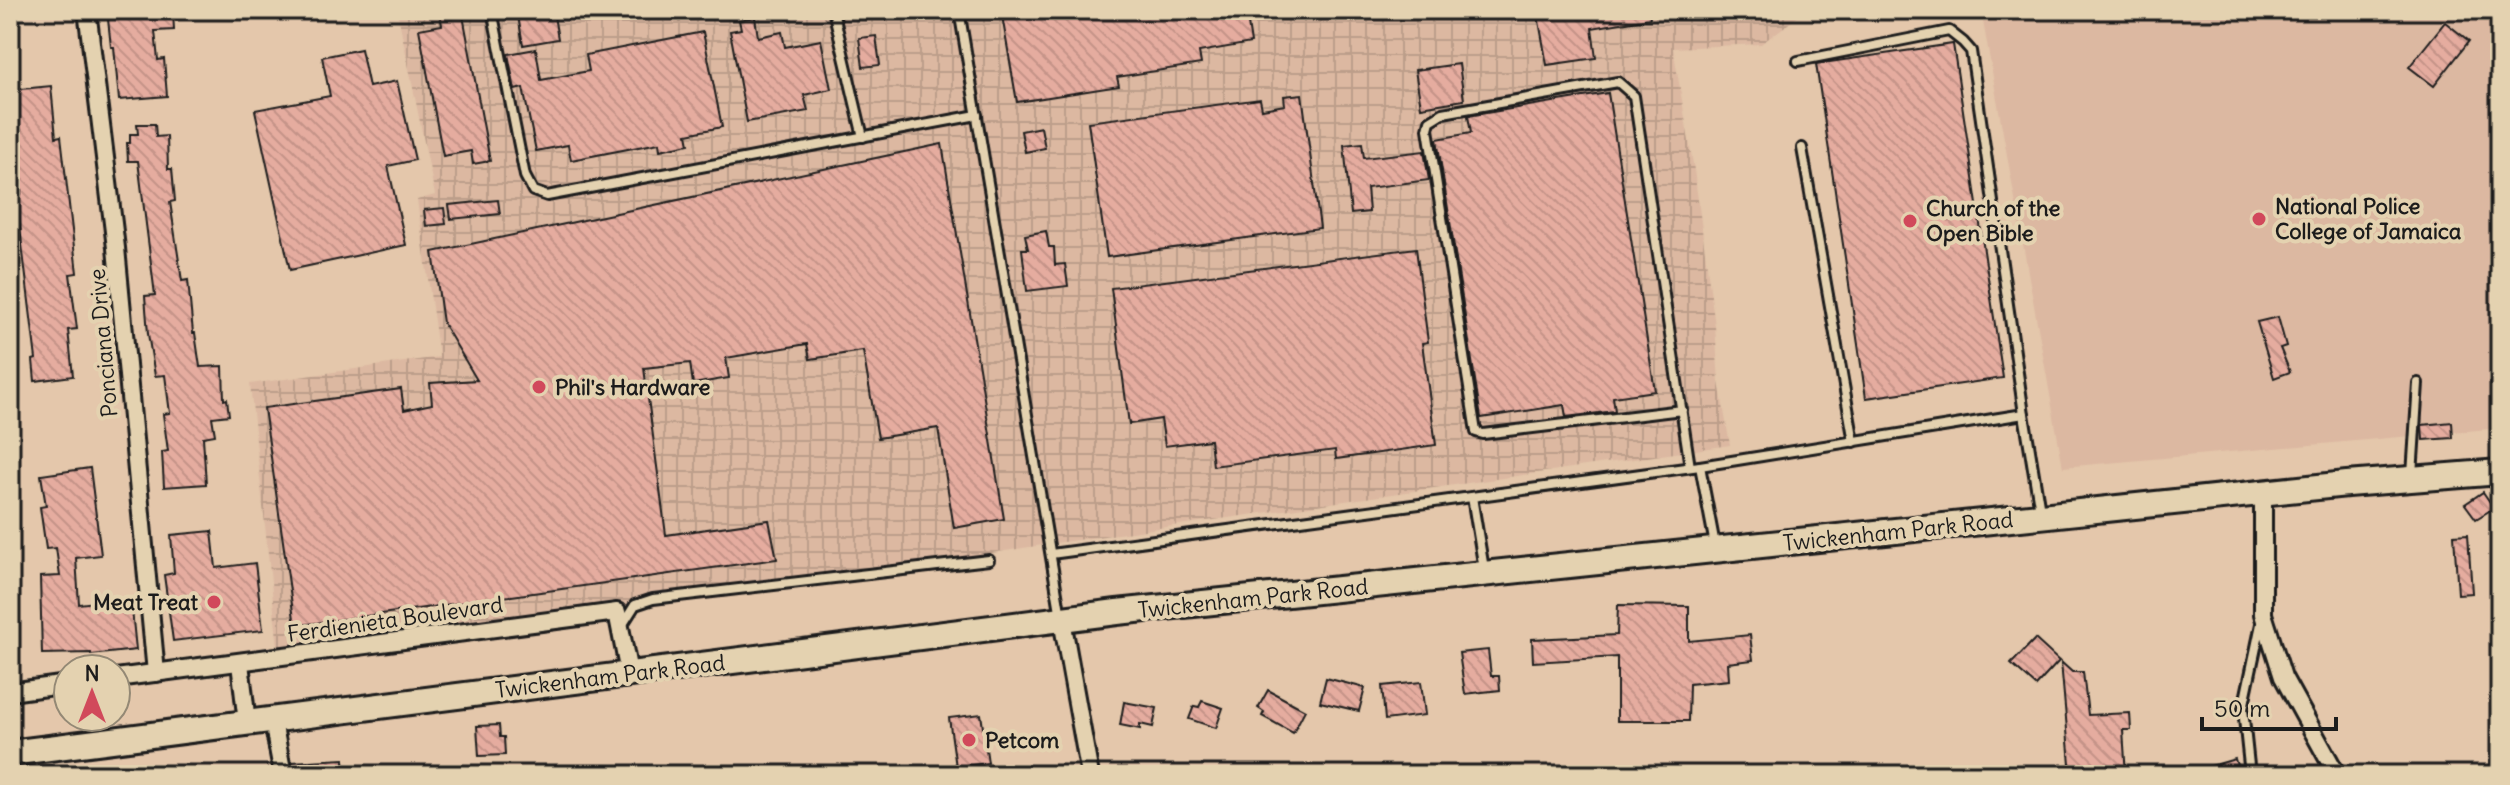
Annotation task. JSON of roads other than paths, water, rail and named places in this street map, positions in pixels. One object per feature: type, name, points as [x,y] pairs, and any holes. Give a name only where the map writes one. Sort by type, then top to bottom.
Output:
[{"type":"main road","name":"Twickenham Park Road","points":[[10,753],[1062,620],[2263,493],[2500,472]]},
{"type":"street","name":"Ponciana Drive","points":[[87,10],[116,248],[156,673]]},
{"type":"street","points":[[2263,493],[2263,614],[2283,677],[2337,775]]},
{"type":"street","name":"Ferdienieta Boulevard","points":[[132,676],[617,612],[621,633]]},
{"type":"street","points":[[1062,620],[1090,775]]},
{"type":"street","points":[[621,633],[629,673]]},
{"type":"street","points":[[240,663],[247,723]]},
{"type":"street","points":[[10,692],[52,686]]},
{"type":"street","points":[[273,721],[283,775]]},
{"type":"lane","points":[[492,10],[525,176],[533,191],[547,196],[977,115]]},
{"type":"lane","points":[[833,10],[863,137]]},
{"type":"lane","points":[[959,10],[1062,620]]},
{"type":"lane","points":[[1798,61],[1949,31],[1971,51],[2041,516]]},
{"type":"lane","points":[[1682,410],[1483,434],[1476,432],[1430,144],[1430,121],[1443,113],[1618,82],[1634,96],[1682,410],[1715,550]]},
{"type":"lane","points":[[1802,148],[1854,442]]},
{"type":"lane","points":[[2411,479],[2418,383]]},
{"type":"lane","points":[[1051,554],[1695,466],[2024,414]]},
{"type":"lane","points":[[1472,497],[1484,574]]},
{"type":"lane","points":[[621,633],[624,619],[635,605],[653,599],[989,560]]},
{"type":"lane","points":[[2250,775],[2243,709],[2263,614]]},
{"type":"place","name":"National Police College of Jamaica","points":[[2259,219]]},
{"type":"place","name":"Church of the Open Bible","points":[[1910,221]]},
{"type":"place","name":"Phil's Hardware","points":[[539,387]]},
{"type":"place","name":"Meat Treat","points":[[214,602]]},
{"type":"place","name":"Petcom","points":[[969,740]]}]
